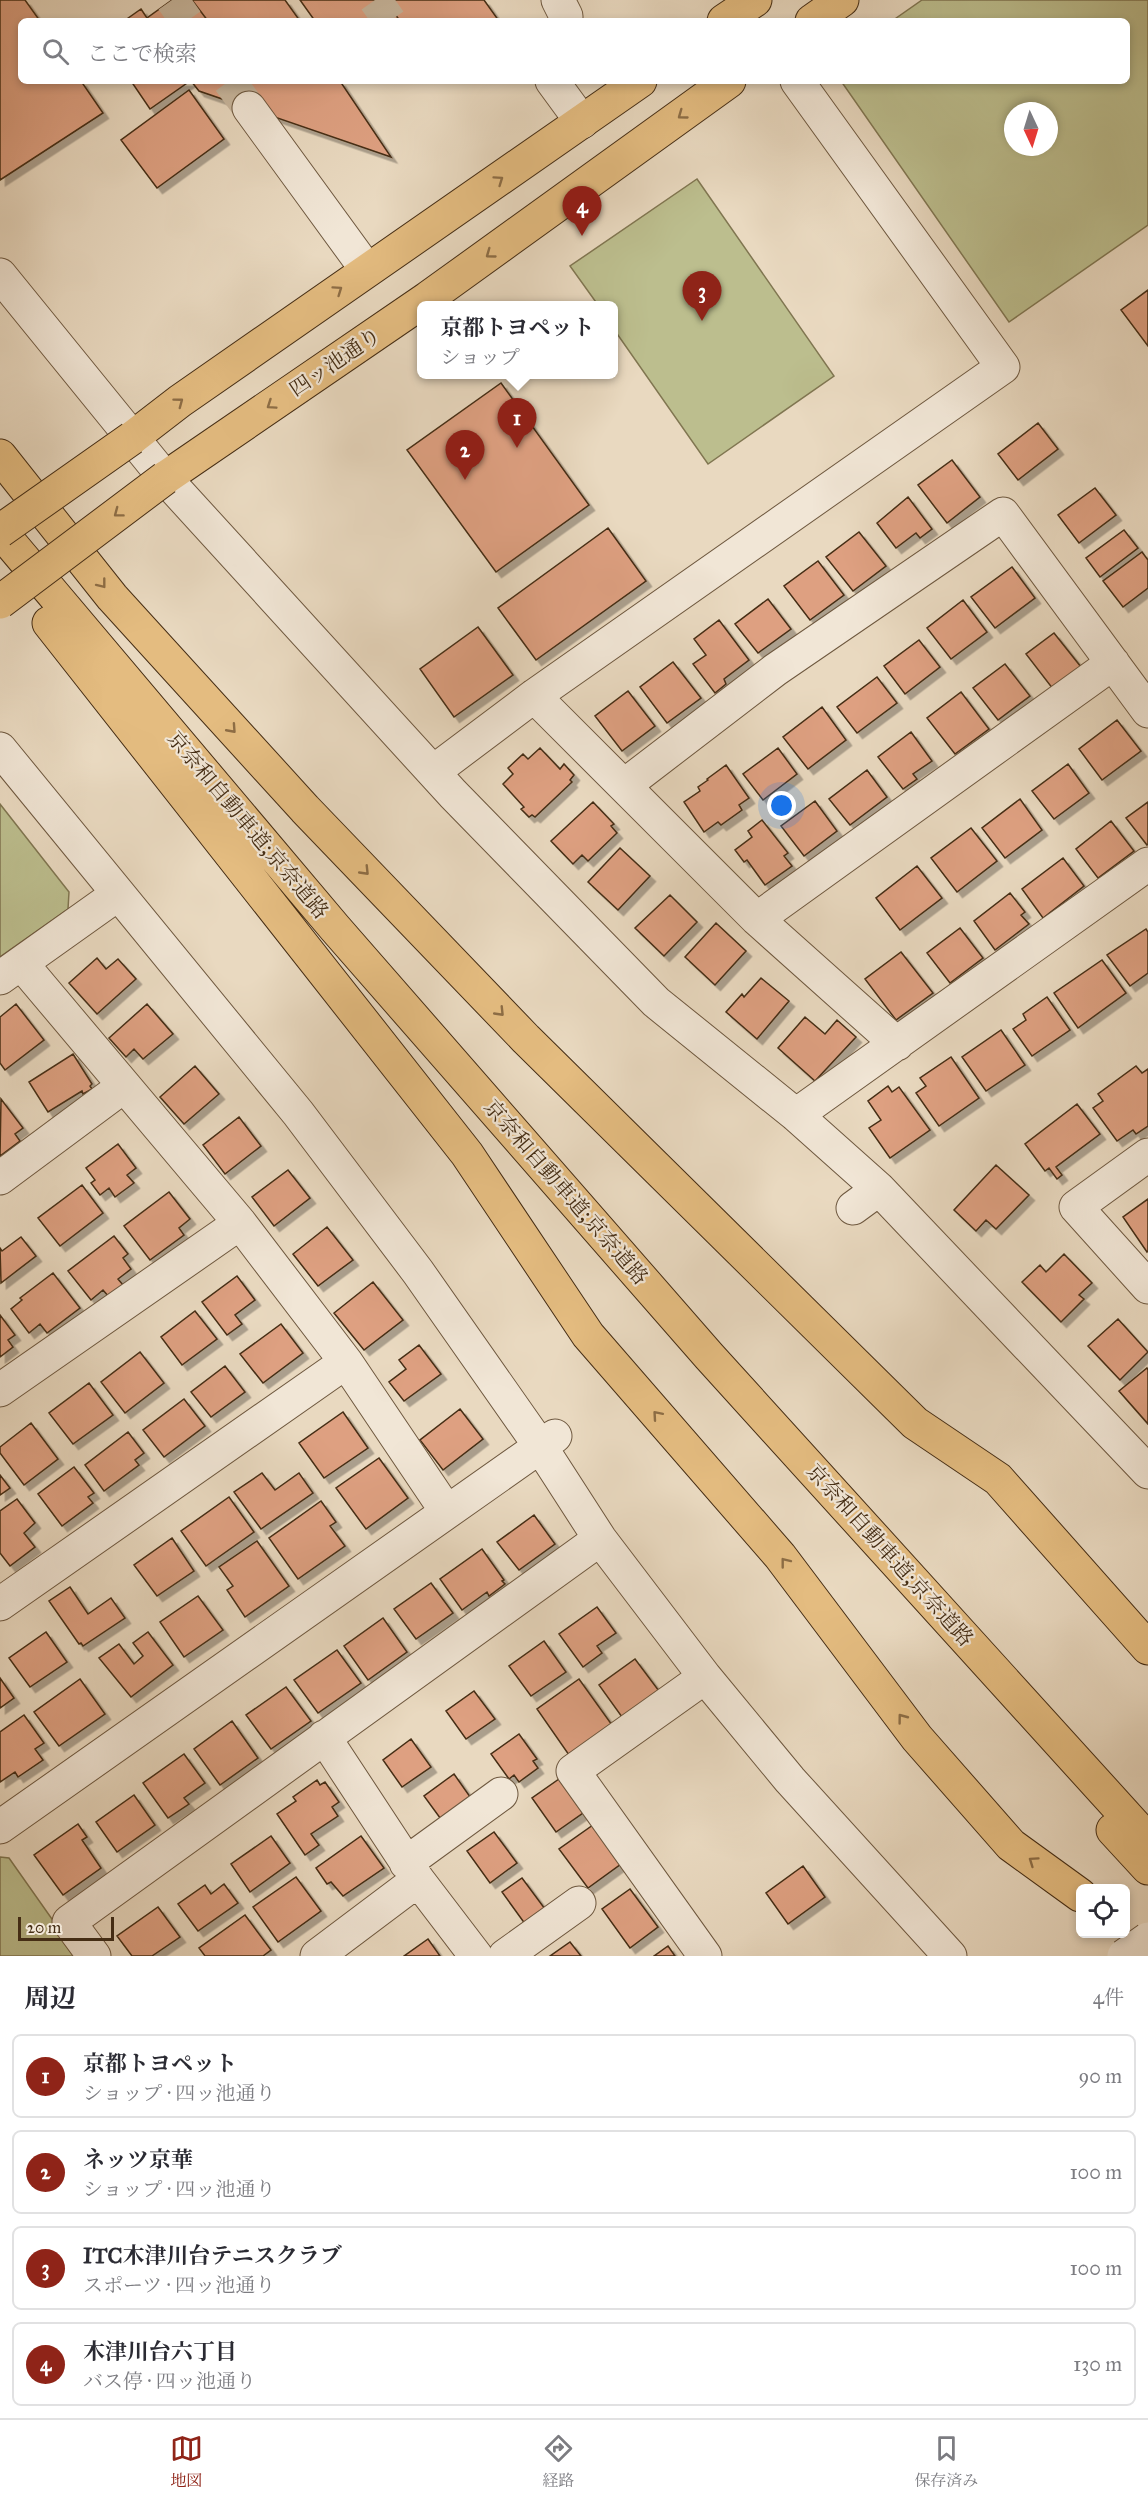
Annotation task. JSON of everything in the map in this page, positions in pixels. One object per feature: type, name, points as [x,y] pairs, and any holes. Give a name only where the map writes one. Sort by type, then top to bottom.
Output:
[{"type":"main road","points":[[816,18],[842,0]]},
{"type":"main road","points":[[0,531],[132,438],[180,401],[636,84]]},
{"type":"main road","name":"四ッ池通り","points":[[424,301],[725,84]]},
{"type":"main road","name":"四ッ池通り","points":[[0,602],[165,478],[417,306]]},
{"type":"main road","points":[[0,456],[112,597],[305,809],[526,1039],[915,1423],[998,1479],[1148,1648]]},
{"type":"main road","name":"京奈和自動車道;京奈道路","points":[[0,531],[335,928],[701,1347],[1148,1840]]},
{"type":"main road","points":[[0,562],[467,1154],[588,1335],[780,1556],[917,1738],[1011,1845],[1076,1892]]},
{"type":"main road","name":"京奈和自動車道;京奈道路","points":[[0,562],[158,750],[459,1099],[812,1497],[1148,1868]]},
{"type":"main road","points":[[1129,1938],[1145,1956]]},
{"type":"street","points":[[554,84],[582,122]]},
{"type":"street","points":[[432,772],[534,696],[1003,367],[799,84]]},
{"type":"street","points":[[249,108],[367,270]]},
{"type":"street","points":[[0,275],[165,478],[432,772],[656,1002],[796,1114],[866,1198],[1148,1472]]},
{"type":"street","points":[[625,785],[775,670],[1003,514],[1148,711]]},
{"type":"street","points":[[757,919],[1113,663]]},
{"type":"street","points":[[534,696],[757,919],[897,1044]]},
{"type":"street","points":[[0,749],[298,1113],[547,1441],[600,1539],[705,1677],[790,1780],[950,1956]]},
{"type":"street","points":[[796,1114],[1148,864]]},
{"type":"street","points":[[118,894],[11,970],[124,1086],[240,1223],[346,1362],[447,1512]]},
{"type":"street","points":[[0,1178],[124,1086]]},
{"type":"street","points":[[1148,1155],[1076,1207],[1148,1287]]},
{"type":"street","points":[[0,1390],[240,1223]]},
{"type":"street","points":[[0,1604],[346,1362]]},
{"type":"street","points":[[0,1827],[547,1441]]},
{"type":"street","points":[[94,1956],[69,1922],[600,1539]]},
{"type":"street","points":[[705,1677],[573,1771],[705,1956]]},
{"type":"street","points":[[324,1737],[412,1871],[476,1956]]},
{"type":"street","points":[[316,1956],[501,1794]]},
{"type":"street","points":[[505,1956],[579,1903]]},
{"type":"street","points":[[1124,1956],[1148,1939]]},
{"type":"green space","points":[[922,0],[1148,0],[1148,225],[1009,322],[843,84],[1130,84],[1130,18],[896,18]]},
{"type":"green space","points":[[697,179],[834,376],[708,464],[618,335],[618,301],[595,301],[570,266]]},
{"type":"green space","points":[[0,804],[69,892],[68,909],[0,957]]},
{"type":"green space","points":[[0,1857],[9,1858],[78,1956],[0,1956]]},
{"type":"building","points":[[0,0],[25,0],[38,18],[18,18],[18,84],[83,84],[103,113],[0,180]]},
{"type":"building","points":[[172,0],[192,0],[206,18],[147,18]]},
{"type":"building","points":[[192,0],[285,0],[298,18],[206,18]]},
{"type":"building","points":[[300,0],[385,0],[398,18],[313,18]]},
{"type":"building","points":[[385,0],[484,0],[497,18],[398,18]]},
{"type":"building","points":[[141,9],[147,18],[128,18]]},
{"type":"building","points":[[133,84],[186,84],[150,109]]},
{"type":"building","points":[[193,84],[342,84],[391,157],[199,91]]},
{"type":"building","points":[[189,90],[224,139],[157,188],[121,140]]},
{"type":"building","points":[[1148,290],[1148,346],[1121,310]]},
{"type":"building","points":[[501,383],[589,505],[496,572],[407,450]]},
{"type":"building","points":[[1038,423],[1058,449],[1018,480],[998,454]]},
{"type":"building","points":[[952,460],[980,497],[947,523],[918,485]]},
{"type":"building","points":[[1095,488],[1116,515],[1079,543],[1058,515]]},
{"type":"building","points":[[908,497],[932,529],[920,538],[916,533],[896,548],[877,523]]},
{"type":"building","points":[[608,528],[646,581],[536,660],[498,608]]},
{"type":"building","points":[[1124,530],[1138,548],[1100,577],[1086,558]]},
{"type":"building","points":[[859,532],[886,566],[853,591],[826,557]]},
{"type":"building","points":[[1142,552],[1148,560],[1148,588],[1123,607],[1103,581]]},
{"type":"building","points":[[818,561],[844,595],[810,620],[784,586]]},
{"type":"building","points":[[1012,567],[1035,598],[995,628],[971,597]]},
{"type":"building","points":[[768,599],[791,629],[758,653],[735,624]]},
{"type":"building","points":[[963,600],[987,632],[951,659],[927,628]]},
{"type":"building","points":[[719,620],[749,660],[724,679],[726,684],[715,693],[693,664],[706,655],[694,639]]},
{"type":"building","points":[[478,627],[513,675],[454,717],[420,669]]},
{"type":"building","points":[[1054,633],[1081,667],[1053,689],[1026,654]]},
{"type":"building","points":[[919,640],[940,667],[905,694],[884,666]]},
{"type":"building","points":[[673,662],[701,698],[667,723],[640,687]]},
{"type":"building","points":[[1005,664],[1030,696],[998,720],[973,688]]},
{"type":"building","points":[[877,677],[897,703],[857,733],[837,707]]},
{"type":"building","points":[[628,691],[655,726],[622,751],[595,716]]},
{"type":"building","points":[[961,692],[989,729],[955,754],[927,718]]},
{"type":"building","points":[[822,707],[846,740],[808,769],[783,737]]},
{"type":"building","points":[[1117,720],[1141,751],[1102,780],[1079,749]]},
{"type":"building","points":[[911,732],[932,761],[913,774],[917,779],[903,789],[878,757]]},
{"type":"building","points":[[540,748],[560,769],[564,764],[574,775],[570,780],[572,782],[535,817],[532,815],[529,817],[521,809],[524,807],[503,784],[513,774],[508,768],[523,754],[528,759]]},
{"type":"building","points":[[778,748],[797,774],[763,800],[743,774]]},
{"type":"building","points":[[1068,764],[1089,793],[1054,819],[1032,791]]},
{"type":"building","points":[[726,765],[749,798],[739,805],[742,810],[721,825],[718,822],[704,832],[684,802],[700,791],[698,787]]},
{"type":"building","points":[[867,770],[887,797],[850,825],[829,799]]},
{"type":"building","points":[[1020,799],[1042,830],[1005,858],[982,828]]},
{"type":"building","points":[[815,801],[837,831],[804,856],[781,826]]},
{"type":"building","points":[[593,802],[614,824],[611,826],[617,833],[588,861],[582,855],[573,864],[551,841]]},
{"type":"building","points":[[1148,802],[1148,844],[1147,845],[1126,818]]},
{"type":"building","points":[[762,820],[788,853],[784,856],[792,866],[765,885],[747,860],[744,862],[735,850],[752,837],[748,831]]},
{"type":"building","points":[[1111,821],[1134,851],[1098,878],[1076,849]]},
{"type":"building","points":[[971,828],[997,861],[957,892],[931,858]]},
{"type":"building","points":[[620,848],[650,876],[618,910],[588,882]]},
{"type":"building","points":[[1063,858],[1084,886],[1043,918],[1022,889]]},
{"type":"building","points":[[917,866],[942,898],[900,930],[876,898]]},
{"type":"building","points":[[1010,893],[1025,912],[1021,915],[1029,924],[995,950],[974,921]]},
{"type":"building","points":[[670,895],[697,922],[664,956],[635,928]]},
{"type":"building","points":[[716,923],[746,951],[715,985],[685,957]]},
{"type":"building","points":[[960,928],[983,958],[950,983],[927,953]]},
{"type":"building","points":[[1146,929],[1148,932],[1148,973],[1130,986],[1107,955]]},
{"type":"building","points":[[901,952],[933,993],[896,1020],[865,979]]},
{"type":"building","points":[[97,958],[106,969],[118,959],[136,979],[97,1014],[69,983]]},
{"type":"building","points":[[1102,960],[1126,993],[1078,1028],[1054,993]]},
{"type":"building","points":[[761,978],[789,1001],[757,1039],[726,1012]]},
{"type":"building","points":[[1047,997],[1070,1030],[1032,1056],[1013,1029],[1026,1020],[1023,1014]]},
{"type":"building","points":[[16,1004],[44,1040],[5,1070],[0,1063],[0,1017]]},
{"type":"building","points":[[147,1004],[173,1034],[143,1059],[134,1049],[126,1057],[109,1038]]},
{"type":"building","points":[[805,1017],[825,1034],[837,1020],[856,1037],[815,1081],[778,1048]]},
{"type":"building","points":[[1001,1030],[1025,1065],[986,1091],[962,1057]]},
{"type":"building","points":[[73,1054],[92,1084],[90,1086],[92,1089],[83,1094],[82,1091],[48,1112],[29,1082]]},
{"type":"building","points":[[951,1057],[979,1098],[939,1126],[916,1093],[926,1086],[920,1078]]},
{"type":"building","points":[[195,1066],[219,1094],[184,1124],[160,1097]]},
{"type":"building","points":[[1136,1066],[1142,1073],[1148,1069],[1148,1126],[1136,1134],[1133,1130],[1117,1141],[1093,1108],[1103,1101],[1098,1094]]},
{"type":"building","points":[[888,1086],[892,1092],[899,1087],[930,1130],[890,1158],[869,1128],[881,1120],[868,1101]]},
{"type":"building","points":[[1,1099],[23,1128],[15,1134],[20,1141],[0,1156]]},
{"type":"building","points":[[1077,1104],[1100,1134],[1056,1167],[1062,1175],[1057,1179],[1049,1168],[1045,1171],[1025,1144]]},
{"type":"building","points":[[239,1117],[261,1146],[225,1174],[203,1145]]},
{"type":"building","points":[[118,1144],[136,1168],[127,1175],[134,1183],[115,1197],[109,1188],[100,1195],[91,1183],[95,1180],[86,1168]]},
{"type":"building","points":[[996,1165],[1029,1195],[996,1229],[986,1220],[976,1231],[954,1210]]},
{"type":"building","points":[[288,1170],[310,1198],[274,1226],[252,1197]]},
{"type":"building","points":[[82,1185],[103,1213],[60,1246],[38,1218]]},
{"type":"building","points":[[169,1192],[190,1219],[179,1228],[184,1235],[150,1260],[124,1226]]},
{"type":"building","points":[[1148,1199],[1148,1251],[1147,1252],[1123,1217]]},
{"type":"building","points":[[327,1227],[353,1260],[318,1286],[293,1254]]},
{"type":"building","points":[[114,1236],[128,1254],[123,1258],[131,1269],[118,1279],[124,1286],[109,1297],[103,1290],[91,1300],[68,1271]]},
{"type":"building","points":[[21,1237],[36,1256],[1,1283],[0,1248],[2,1251]]},
{"type":"building","points":[[1064,1254],[1092,1283],[1079,1295],[1084,1299],[1061,1322],[1022,1282],[1040,1265],[1046,1272]]},
{"type":"building","points":[[53,1273],[80,1308],[47,1333],[40,1324],[29,1333],[11,1309],[22,1300],[20,1298]]},
{"type":"building","points":[[237,1276],[255,1300],[235,1315],[242,1324],[227,1335],[202,1302]]},
{"type":"building","points":[[373,1282],[403,1320],[364,1350],[334,1313]]},
{"type":"building","points":[[195,1311],[217,1339],[182,1365],[161,1337]]},
{"type":"building","points":[[0,1315],[15,1335],[8,1340],[13,1347],[0,1357]]},
{"type":"building","points":[[1118,1319],[1148,1352],[1120,1380],[1088,1346]]},
{"type":"building","points":[[281,1324],[303,1353],[263,1383],[240,1354]]},
{"type":"building","points":[[419,1345],[441,1374],[404,1401],[389,1382],[406,1369],[399,1360]]},
{"type":"building","points":[[140,1352],[164,1383],[125,1413],[101,1382]]},
{"type":"building","points":[[225,1366],[245,1392],[211,1417],[191,1392]]},
{"type":"building","points":[[1147,1368],[1148,1370],[1148,1424],[1119,1391]]},
{"type":"building","points":[[89,1383],[113,1415],[73,1444],[49,1413]]},
{"type":"building","points":[[184,1399],[205,1426],[164,1457],[143,1430]]},
{"type":"building","points":[[460,1409],[483,1439],[443,1470],[420,1440]]},
{"type":"building","points":[[343,1412],[368,1448],[324,1478],[299,1443]]},
{"type":"building","points":[[31,1423],[58,1459],[24,1485],[0,1453],[0,1447]]},
{"type":"building","points":[[128,1432],[144,1453],[135,1460],[139,1465],[104,1491],[85,1465]]},
{"type":"building","points":[[379,1458],[408,1498],[366,1529],[336,1488]]},
{"type":"building","points":[[74,1467],[94,1493],[88,1497],[93,1503],[62,1526],[38,1494]]},
{"type":"building","points":[[262,1473],[275,1490],[299,1473],[313,1493],[261,1529],[234,1492]]},
{"type":"building","points":[[0,1475],[10,1488],[0,1495]]},
{"type":"building","points":[[229,1497],[254,1532],[206,1566],[181,1531]]},
{"type":"building","points":[[17,1499],[35,1523],[24,1533],[35,1547],[10,1566],[0,1553],[0,1511]]},
{"type":"building","points":[[321,1501],[336,1522],[330,1526],[345,1546],[298,1579],[269,1538]]},
{"type":"building","points":[[534,1515],[555,1544],[519,1570],[497,1542]]},
{"type":"building","points":[[172,1538],[194,1571],[157,1596],[134,1565]]},
{"type":"building","points":[[257,1541],[289,1586],[245,1617],[227,1590],[233,1586],[219,1567]]},
{"type":"building","points":[[482,1549],[505,1584],[489,1596],[487,1592],[462,1610],[440,1579]]},
{"type":"building","points":[[431,1583],[453,1613],[416,1639],[394,1609]]},
{"type":"building","points":[[70,1587],[88,1614],[111,1598],[125,1618],[83,1646],[79,1644],[49,1601]]},
{"type":"building","points":[[198,1596],[223,1630],[184,1657],[160,1622]]},
{"type":"building","points":[[597,1607],[616,1633],[597,1646],[602,1653],[583,1667],[559,1634]]},
{"type":"building","points":[[383,1618],[407,1652],[368,1680],[344,1646]]},
{"type":"building","points":[[46,1632],[67,1662],[30,1687],[9,1658]]},
{"type":"building","points":[[148,1632],[173,1665],[131,1697],[99,1658],[119,1644],[134,1664],[143,1656],[133,1643]]},
{"type":"building","points":[[544,1641],[566,1672],[531,1696],[509,1666]]},
{"type":"building","points":[[337,1650],[361,1683],[318,1713],[294,1680]]},
{"type":"building","points":[[635,1659],[659,1691],[622,1717],[599,1685]]},
{"type":"building","points":[[0,1678],[14,1698],[0,1708]]},
{"type":"building","points":[[80,1679],[105,1714],[59,1746],[34,1712]]},
{"type":"building","points":[[579,1679],[612,1725],[569,1755],[537,1709]]},
{"type":"building","points":[[286,1687],[311,1721],[271,1749],[246,1715]]},
{"type":"building","points":[[474,1691],[495,1719],[466,1739],[446,1711]]},
{"type":"building","points":[[24,1715],[44,1743],[35,1749],[43,1760],[18,1777],[15,1772],[0,1782],[0,1732]]},
{"type":"building","points":[[232,1721],[258,1758],[220,1785],[194,1749]]},
{"type":"building","points":[[519,1734],[537,1759],[533,1761],[538,1768],[519,1782],[514,1775],[509,1779],[491,1754]]},
{"type":"building","points":[[411,1739],[431,1767],[402,1787],[383,1760]]},
{"type":"building","points":[[184,1754],[205,1783],[184,1798],[189,1804],[168,1818],[143,1783]]},
{"type":"building","points":[[454,1774],[473,1801],[443,1822],[424,1796]]},
{"type":"building","points":[[559,1779],[583,1813],[556,1832],[532,1798]]},
{"type":"building","points":[[317,1780],[320,1785],[325,1782],[339,1802],[332,1807],[338,1816],[311,1834],[319,1845],[305,1855],[277,1814],[296,1801],[293,1797]]},
{"type":"building","points":[[134,1795],[155,1825],[117,1852],[96,1822]]},
{"type":"building","points":[[78,1824],[87,1837],[82,1840],[101,1868],[63,1895],[34,1855]]},
{"type":"building","points":[[593,1825],[621,1864],[588,1888],[559,1849]]},
{"type":"building","points":[[494,1832],[517,1863],[490,1883],[467,1851]]},
{"type":"building","points":[[271,1836],[290,1863],[250,1892],[231,1864]]},
{"type":"building","points":[[361,1836],[384,1868],[343,1896],[331,1882],[327,1884],[316,1868]]},
{"type":"building","points":[[803,1866],[825,1897],[788,1924],[766,1893]]},
{"type":"building","points":[[296,1877],[321,1911],[278,1942],[253,1907]]},
{"type":"building","points":[[522,1878],[548,1913],[528,1928],[502,1892]]},
{"type":"building","points":[[224,1884],[238,1903],[198,1931],[178,1904],[205,1885],[211,1894]]},
{"type":"building","points":[[630,1889],[658,1927],[630,1948],[602,1909]]},
{"type":"building","points":[[158,1907],[180,1937],[152,1956],[132,1956],[117,1936]]},
{"type":"building","points":[[245,1915],[271,1950],[263,1956],[205,1956],[199,1948]]},
{"type":"building","points":[[428,1939],[440,1956],[404,1956]]},
{"type":"building","points":[[570,1942],[581,1956],[550,1956]]},
{"type":"building","points":[[668,1946],[675,1956],[654,1956]]},
{"type":"tunnel","points":[[172,0],[185,18]]},
{"type":"tunnel","points":[[375,0],[388,18]]},
{"type":"tunnel","points":[[231,84],[249,108]]},
{"type":"place","name":"木津川台六丁目","points":[[582,236]]},
{"type":"place","name":"ITC木津川台テニスクラブ","points":[[702,321]]},
{"type":"place","name":"京都トヨペット","points":[[517,448]]},
{"type":"place","name":"ネッツ京華","points":[[465,480]]}]
